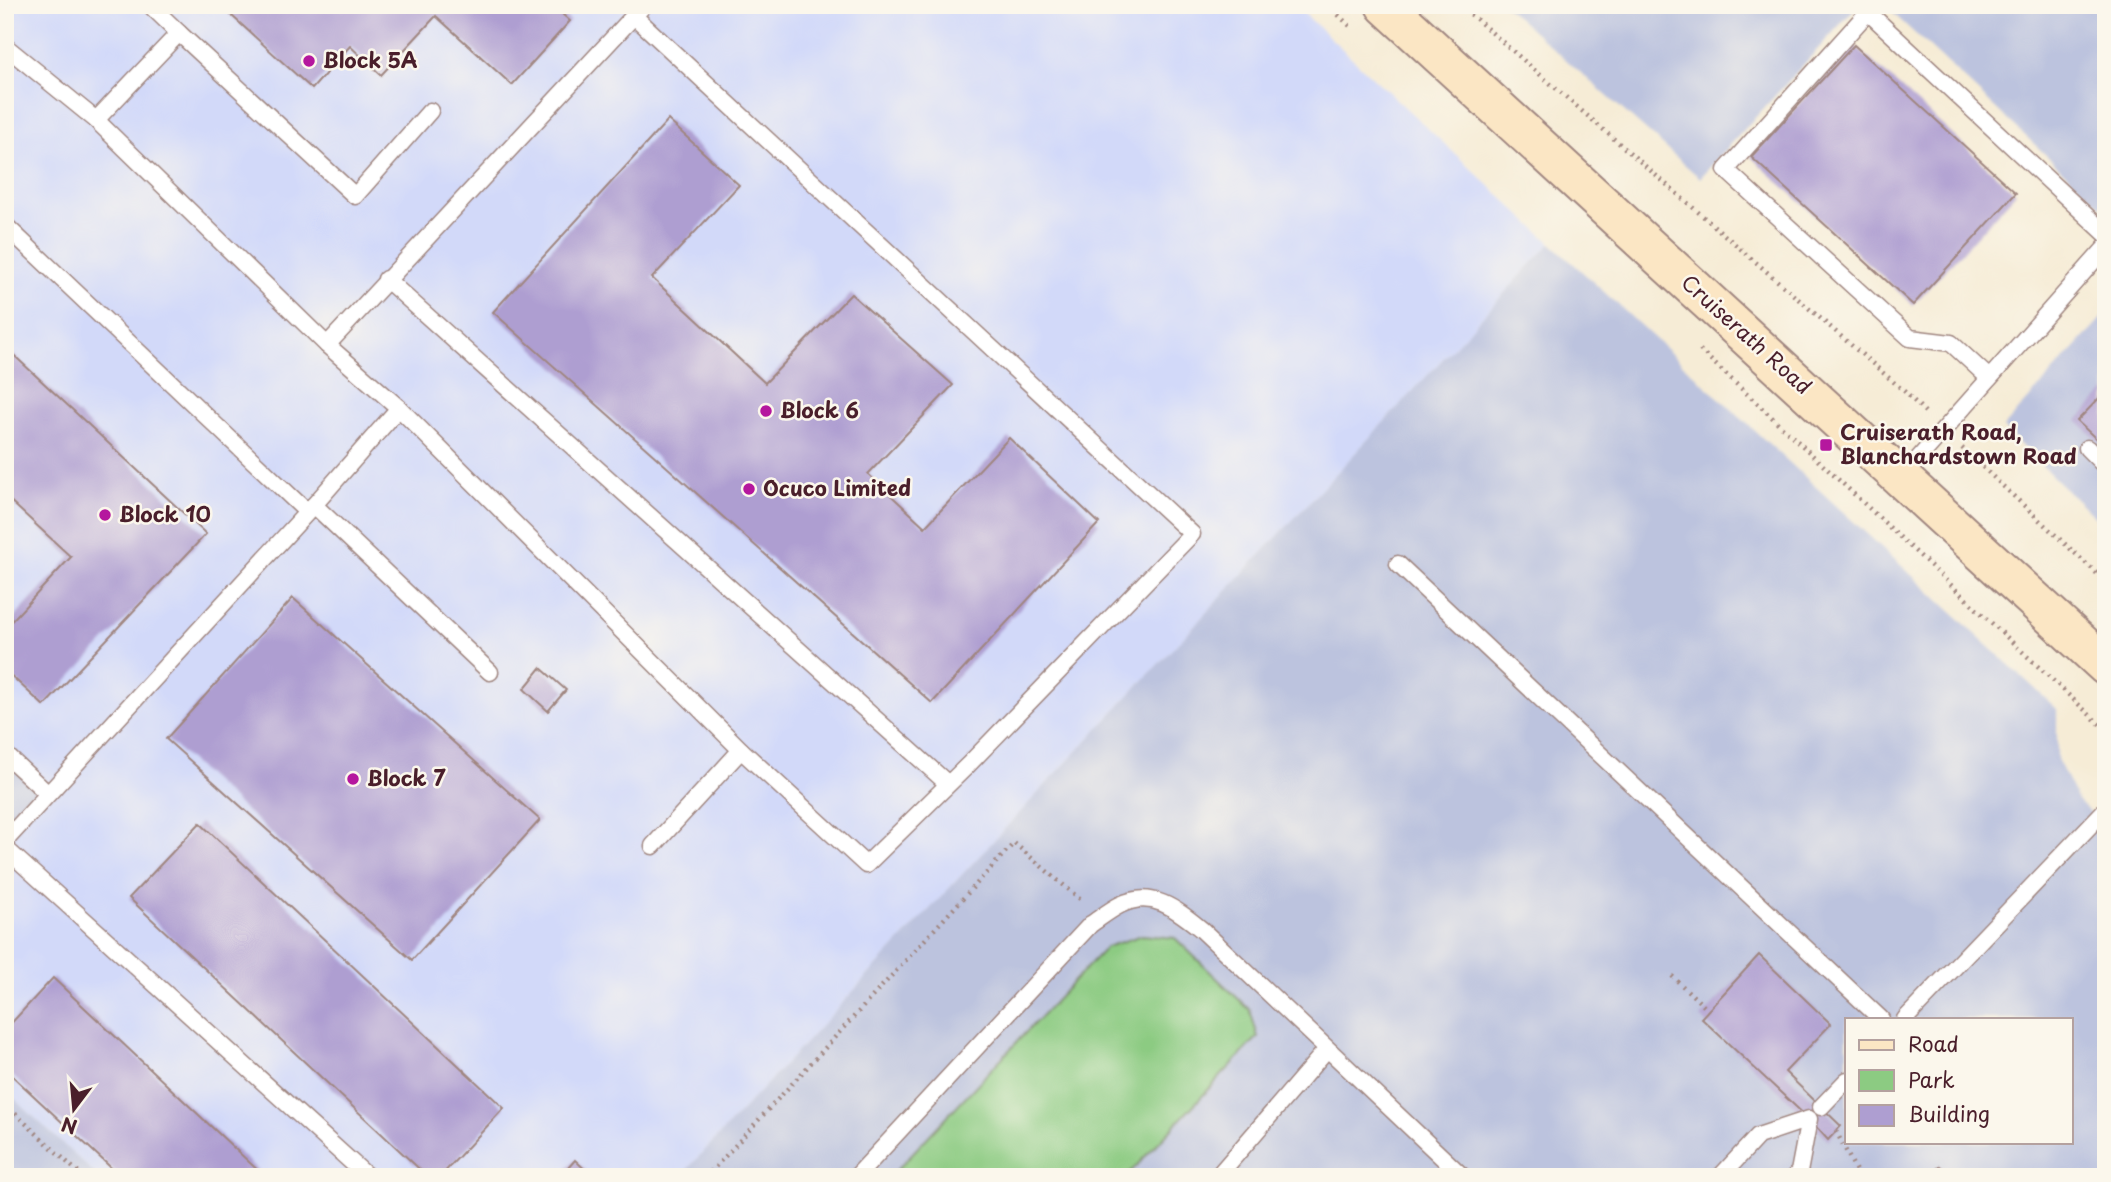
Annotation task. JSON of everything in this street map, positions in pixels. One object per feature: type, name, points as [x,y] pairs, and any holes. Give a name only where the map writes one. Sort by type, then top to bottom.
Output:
[{"type":"main road","name":"Cruiserath Road","points":[[1385,5],[2106,666]]},
{"type":"lane","points":[[150,5],[355,196],[430,111]]},
{"type":"lane","points":[[5,47],[96,120],[327,345],[399,408],[741,750],[866,865],[1192,534],[639,11],[327,345]]},
{"type":"lane","points":[[1989,378],[1951,343],[1910,338],[1726,170],[1868,12],[2106,234]]},
{"type":"lane","points":[[96,120],[179,33]]},
{"type":"lane","points":[[5,225],[490,672]]},
{"type":"lane","points":[[1901,478],[2106,247]]},
{"type":"lane","points":[[386,279],[948,784]]},
{"type":"lane","points":[[5,841],[399,408]]},
{"type":"lane","points":[[2087,448],[2106,467]]},
{"type":"lane","points":[[1398,564],[1880,1018]]},
{"type":"lane","points":[[653,846],[741,750]]},
{"type":"lane","points":[[5,754],[47,793]]},
{"type":"lane","points":[[1906,1018],[2106,809]]},
{"type":"lane","points":[[5,848],[368,1177]]},
{"type":"lane","points":[[856,1177],[1091,924],[1121,904],[1151,898],[1180,912],[1201,929],[1463,1177]]},
{"type":"lane","points":[[1217,1177],[1327,1049]]},
{"type":"lane","points":[[1821,1107],[1845,1082]]},
{"type":"lane","points":[[1720,1177],[1758,1136],[1810,1119],[1798,1172],[1794,1177]]},
{"type":"path","points":[[1328,5],[1358,33]]},
{"type":"path","points":[[1460,5],[1894,382],[1990,476],[2106,582]]},
{"type":"path","points":[[1692,343],[2106,730]]},
{"type":"path","points":[[706,1177],[1014,843],[1102,917]]},
{"type":"path","points":[[1672,976],[1708,1010]]},
{"type":"path","points":[[5,1104],[83,1177]]},
{"type":"path","points":[[1836,1132],[1859,1177]]},
{"type":"shaded area","points":[[5,5],[1295,5],[1551,243],[680,1177],[98,1177],[5,1090],[5,822],[38,789],[5,759]]},
{"type":"shaded area","points":[[1504,5],[1858,5],[1700,178]]},
{"type":"shaded area","points":[[1884,5],[2106,5],[2106,211],[2046,155]]},
{"type":"shaded area","points":[[1551,243],[2057,709],[2057,759],[2077,799],[2106,828],[2106,1177],[680,1177]]},
{"type":"shaded area","points":[[2106,313],[2106,528],[2003,428]]},
{"type":"shaded area","points":[[5,759],[38,789],[5,822]]},
{"type":"shaded area","points":[[5,1090],[98,1177],[5,1177]]},
{"type":"green space","points":[[1142,935],[1175,938],[1250,1010],[1258,1037],[1126,1177],[890,1177],[1106,947]]},
{"type":"building","name":"Block 5A","points":[[220,5],[572,5],[563,15],[570,21],[512,85],[436,16],[381,75],[350,46],[312,89]]},
{"type":"building","points":[[1854,45],[2016,193],[1913,305],[1751,157]]},
{"type":"building","name":"Block 6","points":[[668,120],[739,185],[652,278],[765,383],[851,294],[953,385],[868,474],[925,527],[1009,438],[1099,523],[932,703],[493,312]]},
{"type":"building","name":"Block 10","points":[[5,347],[206,534],[44,706],[5,670],[5,628],[71,557],[5,496]]},
{"type":"building","points":[[2106,391],[2106,448],[2077,421]]},
{"type":"building","name":"Block 7","points":[[293,598],[540,820],[412,960],[166,739]]},
{"type":"building","points":[[541,668],[566,690],[548,711],[524,689]]},
{"type":"building","points":[[200,823],[504,1108],[440,1177],[428,1177],[129,898]]},
{"type":"building","points":[[1759,955],[1831,1024],[1785,1072],[1841,1126],[1828,1140],[1701,1018]]},
{"type":"building","points":[[53,978],[265,1177],[121,1177],[5,1069],[5,1030]]},
{"type":"building","points":[[575,1160],[593,1177],[560,1177]]},
{"type":"building","points":[[1940,1166],[1952,1177],[1929,1177]]},
{"type":"place","name":"Block 5A","points":[[309,61]]},
{"type":"place","name":"Block 6","points":[[766,411]]},
{"type":"place","name":"Cruiserath Road, Blanchardstown Road","points":[[1826,445]]},
{"type":"place","name":"Ocuco Limited","points":[[749,489]]},
{"type":"place","name":"Block 10","points":[[105,515]]},
{"type":"place","name":"Block 7","points":[[353,779]]}]
